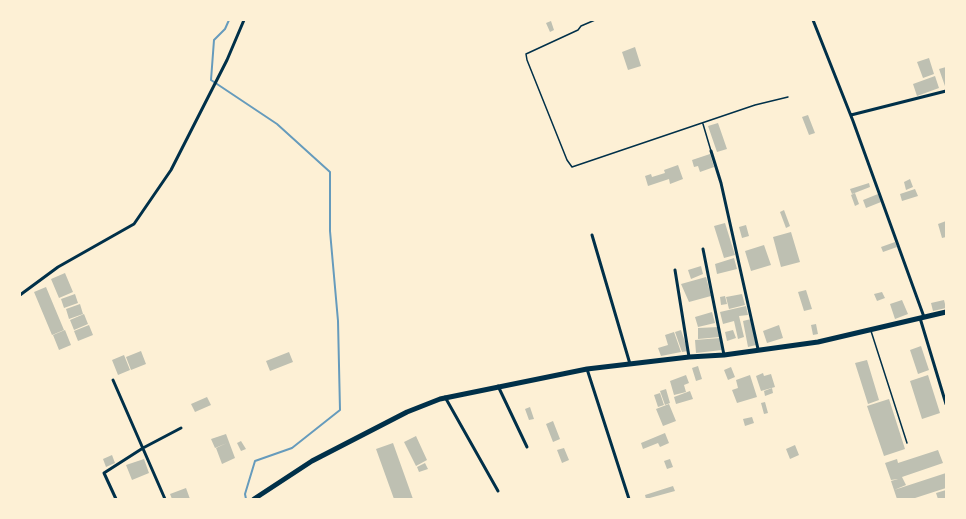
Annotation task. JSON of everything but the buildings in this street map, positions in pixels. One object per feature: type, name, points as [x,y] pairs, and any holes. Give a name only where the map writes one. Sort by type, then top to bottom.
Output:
[{"type":"main road","points":[[254,499],[312,461],[407,412],[445,398],[587,369],[689,357],[724,355],[758,349],[818,342],[946,312]]},
{"type":"street","points":[[20,295],[58,267],[134,224],[171,170],[227,60],[244,20]]},
{"type":"street","points":[[813,20],[851,116],[922,318],[946,404]]},
{"type":"street","points":[[851,116],[946,91]]},
{"type":"street","points":[[711,151],[721,183],[758,349]]},
{"type":"street","points":[[592,235],[630,364]]},
{"type":"street","points":[[703,249],[724,355]]},
{"type":"street","points":[[675,270],[689,357]]},
{"type":"street","points":[[587,369],[629,499]]},
{"type":"street","points":[[113,380],[165,499]]},
{"type":"street","points":[[498,386],[527,447]]},
{"type":"street","points":[[445,398],[498,491]]},
{"type":"street","points":[[116,499],[104,473],[143,448],[181,428]]},
{"type":"lane","points":[[595,20],[581,26],[578,30],[526,54],[566,160],[572,167],[703,124],[755,105],[788,97]]},
{"type":"lane","points":[[703,124],[711,151]]},
{"type":"lane","points":[[871,330],[906,443]]},
{"type":"waterway","points":[[229,20],[225,29],[214,40],[211,80],[277,124],[330,172],[330,231],[338,321],[340,410],[292,448],[255,461],[245,494],[246,499]]}]
